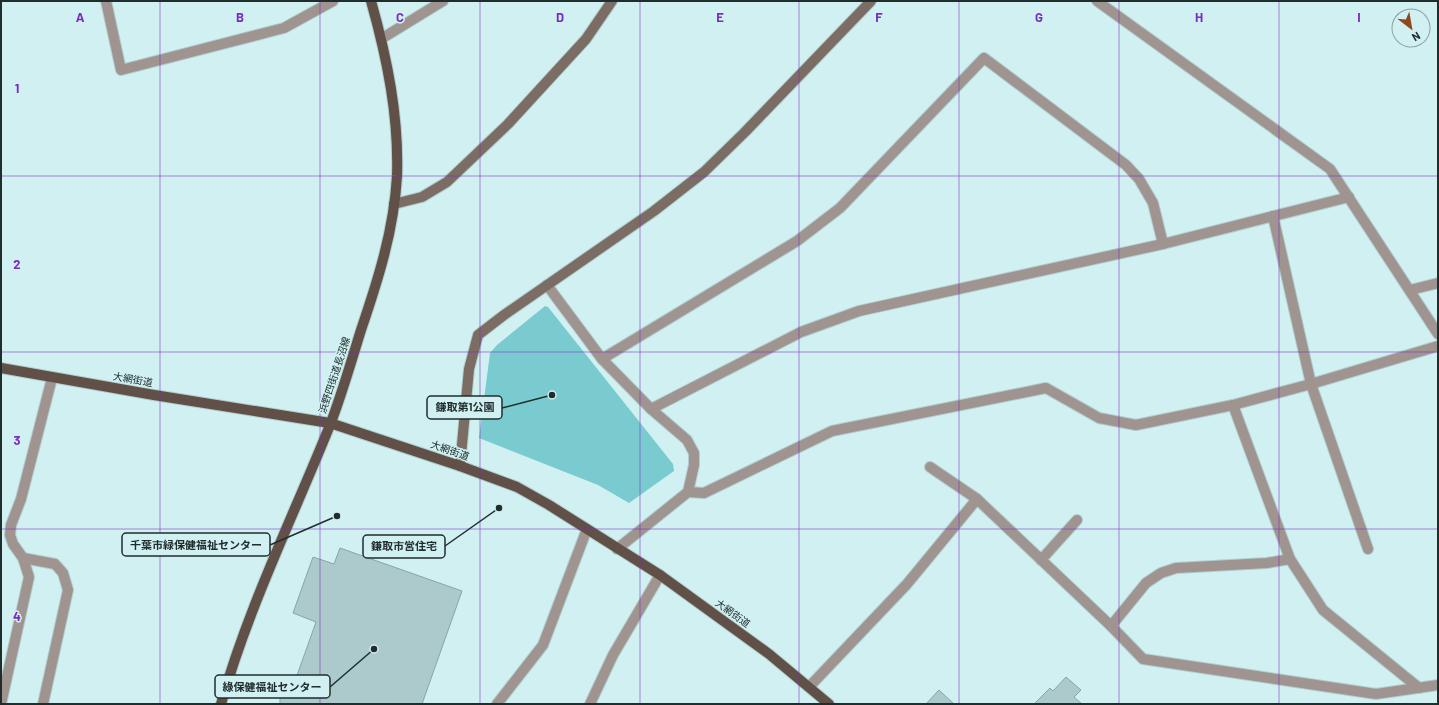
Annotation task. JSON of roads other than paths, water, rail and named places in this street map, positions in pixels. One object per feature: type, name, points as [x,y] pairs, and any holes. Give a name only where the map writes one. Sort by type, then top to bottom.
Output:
[{"type":"main road","name":"浜野四街道長沼線","points":[[222,704],[231,668],[254,607],[330,423],[381,269],[389,235],[397,175],[395,121],[391,86],[371,1]]},
{"type":"main road","name":"大網街道","points":[[1,368],[52,378],[330,423],[460,466],[517,487],[587,528],[617,549],[660,575],[769,654],[829,704]]},
{"type":"street","points":[[106,1],[120,70],[284,28],[333,1]]},
{"type":"street","points":[[381,39],[443,1]]},
{"type":"street","points":[[394,204],[422,197],[447,182],[508,124],[586,39],[612,1]]},
{"type":"street","points":[[460,466],[470,369],[478,335],[654,211],[704,172],[745,132],[871,1]]},
{"type":"street","points":[[1097,1],[1330,169],[1438,334]]},
{"type":"street","points":[[602,359],[797,240],[840,208],[984,58],[1126,165],[1139,178],[1153,203],[1163,244]]},
{"type":"street","points":[[651,409],[801,332],[859,312],[1163,244],[1349,197]]},
{"type":"street","points":[[1273,216],[1311,384],[1368,549]]},
{"type":"street","points":[[1410,290],[1438,283]]},
{"type":"street","points":[[547,285],[602,359],[651,409],[687,440],[694,453],[694,465],[688,492],[617,549]]},
{"type":"street","points":[[688,492],[704,493],[832,431],[1046,388],[1098,418],[1136,425],[1233,404],[1311,384],[1438,346]]},
{"type":"street","points":[[1,704],[28,577],[23,558],[13,544],[10,535],[11,525],[21,499],[52,378]]},
{"type":"street","points":[[1233,404],[1290,559],[1323,610],[1419,688]]},
{"type":"street","points":[[930,467],[977,499],[1111,626],[1143,659],[1376,694],[1438,685]]},
{"type":"street","points":[[809,687],[907,584],[977,499]]},
{"type":"street","points":[[1041,560],[1077,520]]},
{"type":"street","points":[[497,704],[543,645],[587,528]]},
{"type":"street","points":[[23,558],[55,564],[63,573],[68,590],[43,704]]},
{"type":"street","points":[[1111,626],[1146,583],[1161,573],[1176,568],[1267,563],[1290,559]]},
{"type":"street","points":[[590,704],[613,655],[660,575]]},
{"type":"place","name":"鎌取第1公園","points":[[552,395]]},
{"type":"place","name":"鎌取市営住宅","points":[[499,508]]},
{"type":"place","name":"千葉市緑保健福祉センター","points":[[337,516]]},
{"type":"place","name":"綠保健福祉センター","points":[[374,649]]}]
